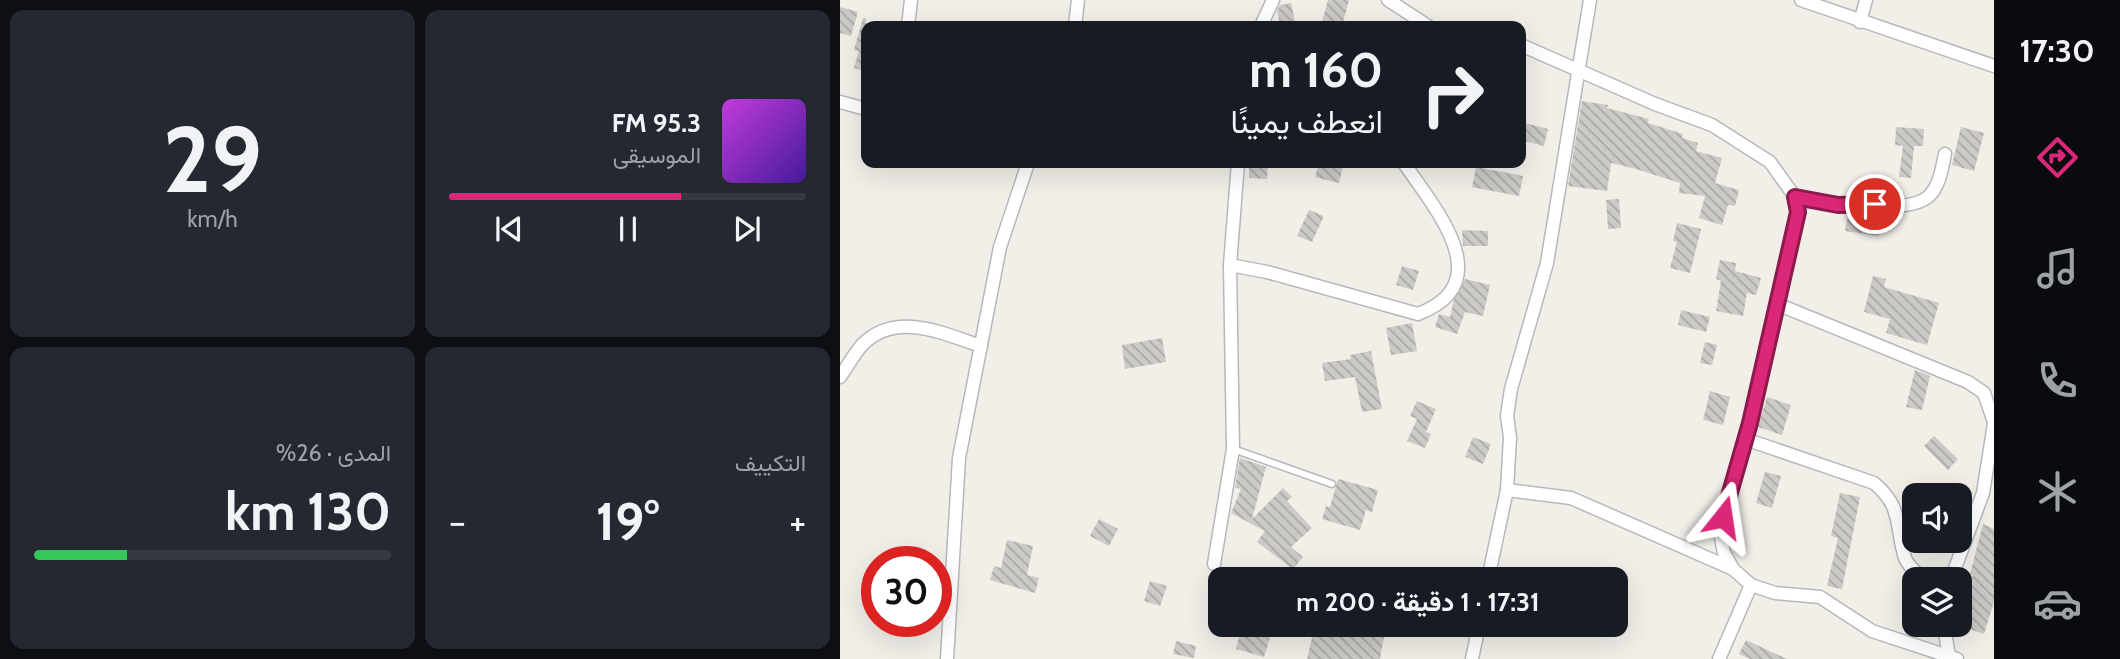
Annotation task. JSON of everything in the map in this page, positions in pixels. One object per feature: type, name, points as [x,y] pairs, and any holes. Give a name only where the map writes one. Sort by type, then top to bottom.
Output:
[{"type":"street","points":[[909,21],[911,0]]},
{"type":"street","points":[[1076,21],[1078,0]]},
{"type":"street","points":[[1263,21],[1273,0]]},
{"type":"street","points":[[1388,0],[1420,21]]},
{"type":"street","points":[[1491,567],[1507,490],[1510,438],[1507,416],[1511,389],[1546,263],[1590,0]]},
{"type":"street","points":[[1801,0],[1994,66]]},
{"type":"street","points":[[1860,22],[1866,0]]},
{"type":"street","points":[[1526,46],[1655,104],[1712,125],[1770,162],[1795,197],[1798,212],[1745,439],[1723,517],[1721,538],[1724,553],[1733,569]]},
{"type":"street","points":[[840,102],[861,108]]},
{"type":"street","points":[[1795,197],[1838,205],[1909,206],[1928,197],[1939,179],[1945,154]]},
{"type":"street","points":[[947,659],[959,458],[1000,247],[1026,168]]},
{"type":"street","points":[[1214,564],[1233,449],[1230,265],[1238,168]]},
{"type":"street","points":[[1230,265],[1267,272],[1418,314],[1435,307],[1451,289],[1458,270],[1457,250],[1453,236],[1407,168]]},
{"type":"street","points":[[1777,303],[1968,382],[1984,393],[1994,423],[1983,493],[1955,567]]},
{"type":"street","points":[[840,377],[864,344],[892,328],[918,325],[981,346]]},
{"type":"street","points":[[1745,439],[1874,484],[1890,497],[1898,517],[1906,560],[1912,567]]},
{"type":"street","points":[[1507,490],[1571,498],[1733,569],[1751,584],[1775,593],[1819,597],[1872,631],[1953,658]]},
{"type":"street","points":[[1719,659],[1751,584]]},
{"type":"street","points":[[1472,659],[1477,637]]},
{"type":"street","points":[[1947,637],[1953,658]]},
{"type":"lane","points":[[1233,449],[1332,484]]},
{"type":"building","points":[[1328,0],[1349,0],[1343,21],[1322,21]]},
{"type":"building","points":[[1291,3],[1295,21],[1279,21],[1277,11],[1280,5]]},
{"type":"building","points":[[840,7],[858,12],[851,36],[840,33]]},
{"type":"building","points":[[861,25],[861,70],[854,68],[859,51],[854,50]]},
{"type":"building","points":[[1582,101],[1608,105],[1607,108],[1649,119],[1648,123],[1683,134],[1682,138],[1698,143],[1696,151],[1722,158],[1715,183],[1739,190],[1735,206],[1728,205],[1722,225],[1699,218],[1705,196],[1679,193],[1680,183],[1636,169],[1611,163],[1607,191],[1568,186]]},
{"type":"building","points":[[1526,123],[1548,129],[1544,146],[1526,141]]},
{"type":"building","points":[[1896,127],[1924,129],[1923,146],[1914,146],[1911,178],[1899,177],[1903,146],[1895,145]]},
{"type":"building","points":[[1961,127],[1984,133],[1974,171],[1952,165]]},
{"type":"building","points":[[1249,168],[1268,168],[1267,179],[1249,178]]},
{"type":"building","points":[[1318,168],[1343,168],[1339,183],[1315,177]]},
{"type":"building","points":[[1476,168],[1523,176],[1519,196],[1472,187]]},
{"type":"building","points":[[1619,199],[1621,228],[1608,229],[1606,200]]},
{"type":"building","points":[[1309,210],[1324,216],[1312,242],[1297,236]]},
{"type":"building","points":[[1848,214],[1882,219],[1879,236],[1845,231]]},
{"type":"building","points":[[1677,223],[1701,229],[1690,273],[1670,268],[1677,242],[1673,241]]},
{"type":"building","points":[[1462,230],[1488,231],[1488,246],[1463,246]]},
{"type":"building","points":[[1720,260],[1736,263],[1735,271],[1761,278],[1756,295],[1747,293],[1743,316],[1716,311],[1721,281],[1716,279]]},
{"type":"building","points":[[1402,266],[1419,271],[1413,290],[1396,285]]},
{"type":"building","points":[[1873,276],[1886,279],[1884,287],[1939,303],[1927,345],[1886,333],[1890,319],[1864,312]]},
{"type":"building","points":[[1465,279],[1490,285],[1483,316],[1465,312],[1457,334],[1435,327],[1439,314],[1450,317],[1454,299]]},
{"type":"building","points":[[1681,310],[1710,317],[1706,332],[1678,325]]},
{"type":"building","points":[[1412,323],[1417,351],[1391,355],[1386,328]]},
{"type":"building","points":[[1162,338],[1166,362],[1125,369],[1122,345]]},
{"type":"building","points":[[1705,342],[1717,345],[1712,365],[1700,363]]},
{"type":"building","points":[[1371,351],[1382,409],[1362,412],[1355,377],[1325,381],[1322,363],[1351,359],[1350,355]]},
{"type":"building","points":[[1915,370],[1930,376],[1922,410],[1906,407]]},
{"type":"building","points":[[1710,391],[1730,397],[1723,425],[1703,420]]},
{"type":"building","points":[[1767,397],[1791,405],[1782,435],[1758,427]]},
{"type":"building","points":[[1417,401],[1436,409],[1426,432],[1431,434],[1425,448],[1407,441],[1417,419],[1410,416]]},
{"type":"building","points":[[1934,436],[1958,459],[1948,470],[1924,446]]},
{"type":"building","points":[[1473,437],[1491,444],[1483,464],[1465,457]]},
{"type":"building","points":[[1240,458],[1266,467],[1252,519],[1283,488],[1292,497],[1287,501],[1312,528],[1291,547],[1303,557],[1295,567],[1290,567],[1257,542],[1265,531],[1231,513],[1241,489],[1235,488]]},
{"type":"building","points":[[1765,472],[1781,476],[1772,508],[1756,503]]},
{"type":"building","points":[[1338,479],[1378,490],[1372,512],[1366,510],[1360,530],[1322,519],[1326,506],[1330,507]]},
{"type":"building","points":[[1840,493],[1860,497],[1842,589],[1827,586],[1838,538],[1831,536]]},
{"type":"building","points":[[1099,519],[1118,529],[1109,546],[1090,536]]},
{"type":"building","points":[[1983,524],[1994,529],[1994,602],[1984,634],[1972,630],[1972,567]]},
{"type":"building","points":[[1007,540],[1033,546],[1027,575],[1039,578],[1035,593],[990,580],[994,566],[1001,568]]},
{"type":"building","points":[[1150,581],[1167,586],[1160,606],[1144,601]]},
{"type":"building","points":[[1239,637],[1270,638],[1264,657],[1236,649]]},
{"type":"building","points":[[1312,637],[1384,637],[1380,659],[1307,659]]},
{"type":"building","points":[[1746,640],[1787,659],[1750,659],[1739,654]]},
{"type":"building","points":[[1176,641],[1196,646],[1194,658],[1173,654]]},
{"type":"route","points":[[1723,517],[1750,423],[1798,212],[1795,197],[1838,205],[1875,204]]}]
